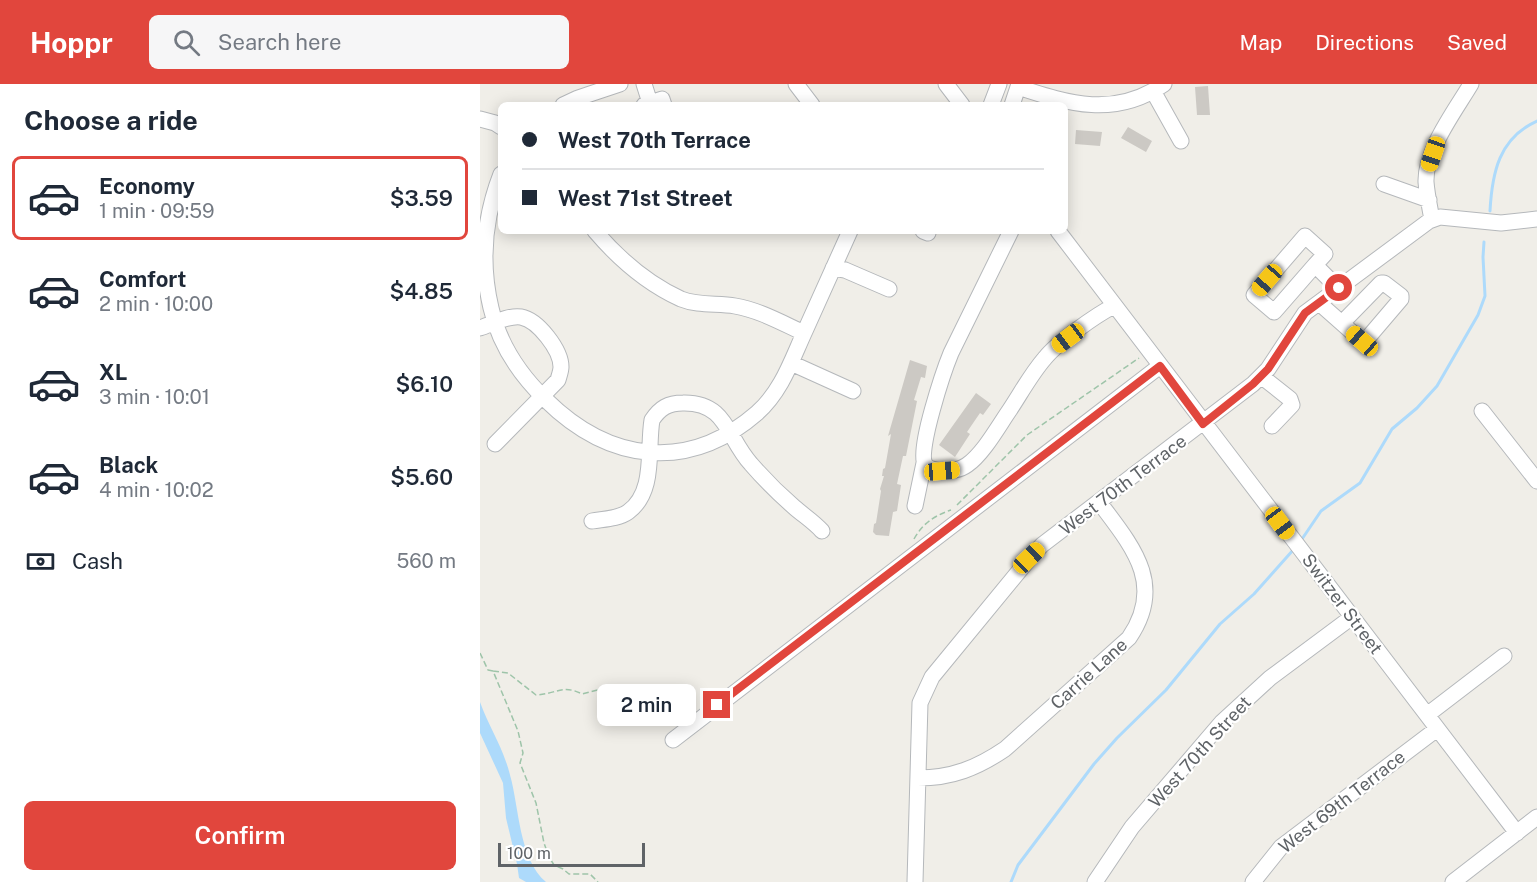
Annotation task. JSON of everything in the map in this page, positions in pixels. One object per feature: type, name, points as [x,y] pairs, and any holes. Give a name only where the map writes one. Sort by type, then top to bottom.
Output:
[{"type":"street","points":[[569,102],[601,87],[620,84]]},
{"type":"street","points":[[644,84],[652,102]]},
{"type":"street","points":[[946,84],[960,102]]},
{"type":"street","points":[[992,102],[999,84]]},
{"type":"street","points":[[1471,84],[1438,140],[1428,168],[1426,181],[1432,220],[1440,217],[1502,223],[1537,219]]},
{"type":"street","points":[[1013,102],[1018,86],[1068,102]]},
{"type":"street","points":[[1068,102],[1087,105],[1121,102],[1159,88],[1181,141]]},
{"type":"street","points":[[480,119],[498,125]]},
{"type":"street","points":[[498,183],[482,234],[483,256],[491,308],[506,348],[520,372],[558,412],[588,435],[630,450],[649,452],[681,451],[694,448],[730,433],[758,412],[771,397],[791,363],[833,268],[844,234]]},
{"type":"street","points":[[1384,184],[1429,200]]},
{"type":"street","name":"West 70th Terrace","points":[[915,882],[920,703],[932,677],[1042,545],[1203,424],[1261,376],[1305,313],[1432,220]]},
{"type":"street","points":[[597,234],[605,244],[634,269],[681,299],[735,306],[753,311],[804,333]]},
{"type":"street","points":[[915,506],[924,463],[927,431],[947,363],[1010,234]]},
{"type":"street","name":"Switzer Street","points":[[1060,234],[1517,833]]},
{"type":"street","points":[[1305,236],[1325,254],[1315,265],[1274,312],[1254,295],[1305,236]]},
{"type":"street","points":[[1315,265],[1339,288]]},
{"type":"street","points":[[833,268],[845,270],[889,290]]},
{"type":"street","points":[[1318,303],[1342,323]]},
{"type":"street","points":[[924,463],[929,468],[942,471],[956,470],[967,465],[997,429],[1045,358],[1114,306]]},
{"type":"street","points":[[480,328],[495,322],[520,317],[535,322],[559,356],[561,368],[558,380],[495,444]]},
{"type":"street","points":[[791,363],[852,392]]},
{"type":"street","points":[[673,740],[1160,366]]},
{"type":"street","points":[[1261,376],[1290,399],[1292,405],[1272,426]]},
{"type":"street","points":[[592,521],[615,517],[627,512],[640,499],[646,485],[652,420],[657,411],[668,404],[681,402],[706,406],[715,411],[749,462],[822,531]]},
{"type":"street","points":[[1482,411],[1537,481]]},
{"type":"street","name":"Carrie Lane","points":[[918,778],[955,774],[985,763],[1005,749],[1134,631],[1145,603],[1143,574],[1129,542],[1099,502]]},
{"type":"street","name":"West 70th Street","points":[[1095,882],[1132,827],[1221,722],[1270,678],[1352,617]]},
{"type":"street","points":[[1427,715],[1504,656]]},
{"type":"street","name":"West 69th Terrace","points":[[1253,882],[1281,847],[1437,729]]},
{"type":"street","points":[[1453,882],[1537,817]]},
{"type":"path","points":[[911,543],[920,528],[941,513],[954,509],[980,480],[1027,435],[1143,356]]},
{"type":"path","points":[[480,653],[488,670],[508,673],[536,695],[572,688],[582,694],[601,689],[629,699],[640,696],[650,698],[669,714],[679,714],[695,708]]},
{"type":"path","points":[[493,671],[518,731],[523,753],[520,763],[536,803],[549,857],[554,865],[569,874],[590,874],[598,882]]},
{"type":"water","points":[[480,702],[507,765],[525,847],[537,872],[546,882],[526,882],[519,878],[506,818],[503,783],[480,733]]},
{"type":"building","points":[[1208,86],[1210,115],[1197,115],[1195,87]]},
{"type":"building","points":[[1128,127],[1152,141],[1146,152],[1121,138]]},
{"type":"building","points":[[1076,130],[1102,132],[1100,146],[1075,144]]},
{"type":"building","points":[[910,360],[927,366],[925,378],[921,377],[914,400],[917,401],[906,456],[903,456],[897,484],[901,485],[897,511],[893,512],[889,536],[876,535],[873,532],[874,524],[891,434],[888,436]]},
{"type":"building","points":[[976,393],[991,404],[983,415],[980,413],[967,432],[970,434],[955,457],[939,445]]},
{"type":"waterway","points":[[1490,211],[1493,183],[1500,158],[1514,137],[1537,121]]},
{"type":"waterway","points":[[1300,542],[1321,511],[1360,483],[1392,429],[1417,408],[1437,386],[1478,315],[1485,296],[1484,242]]},
{"type":"waterway","points":[[1011,882],[1018,865],[1094,764],[1166,690],[1220,624],[1254,594],[1294,549]]},
{"type":"route","points":[[717,705],[1160,366],[1203,424],[1268,369],[1305,313],[1339,288]]}]
